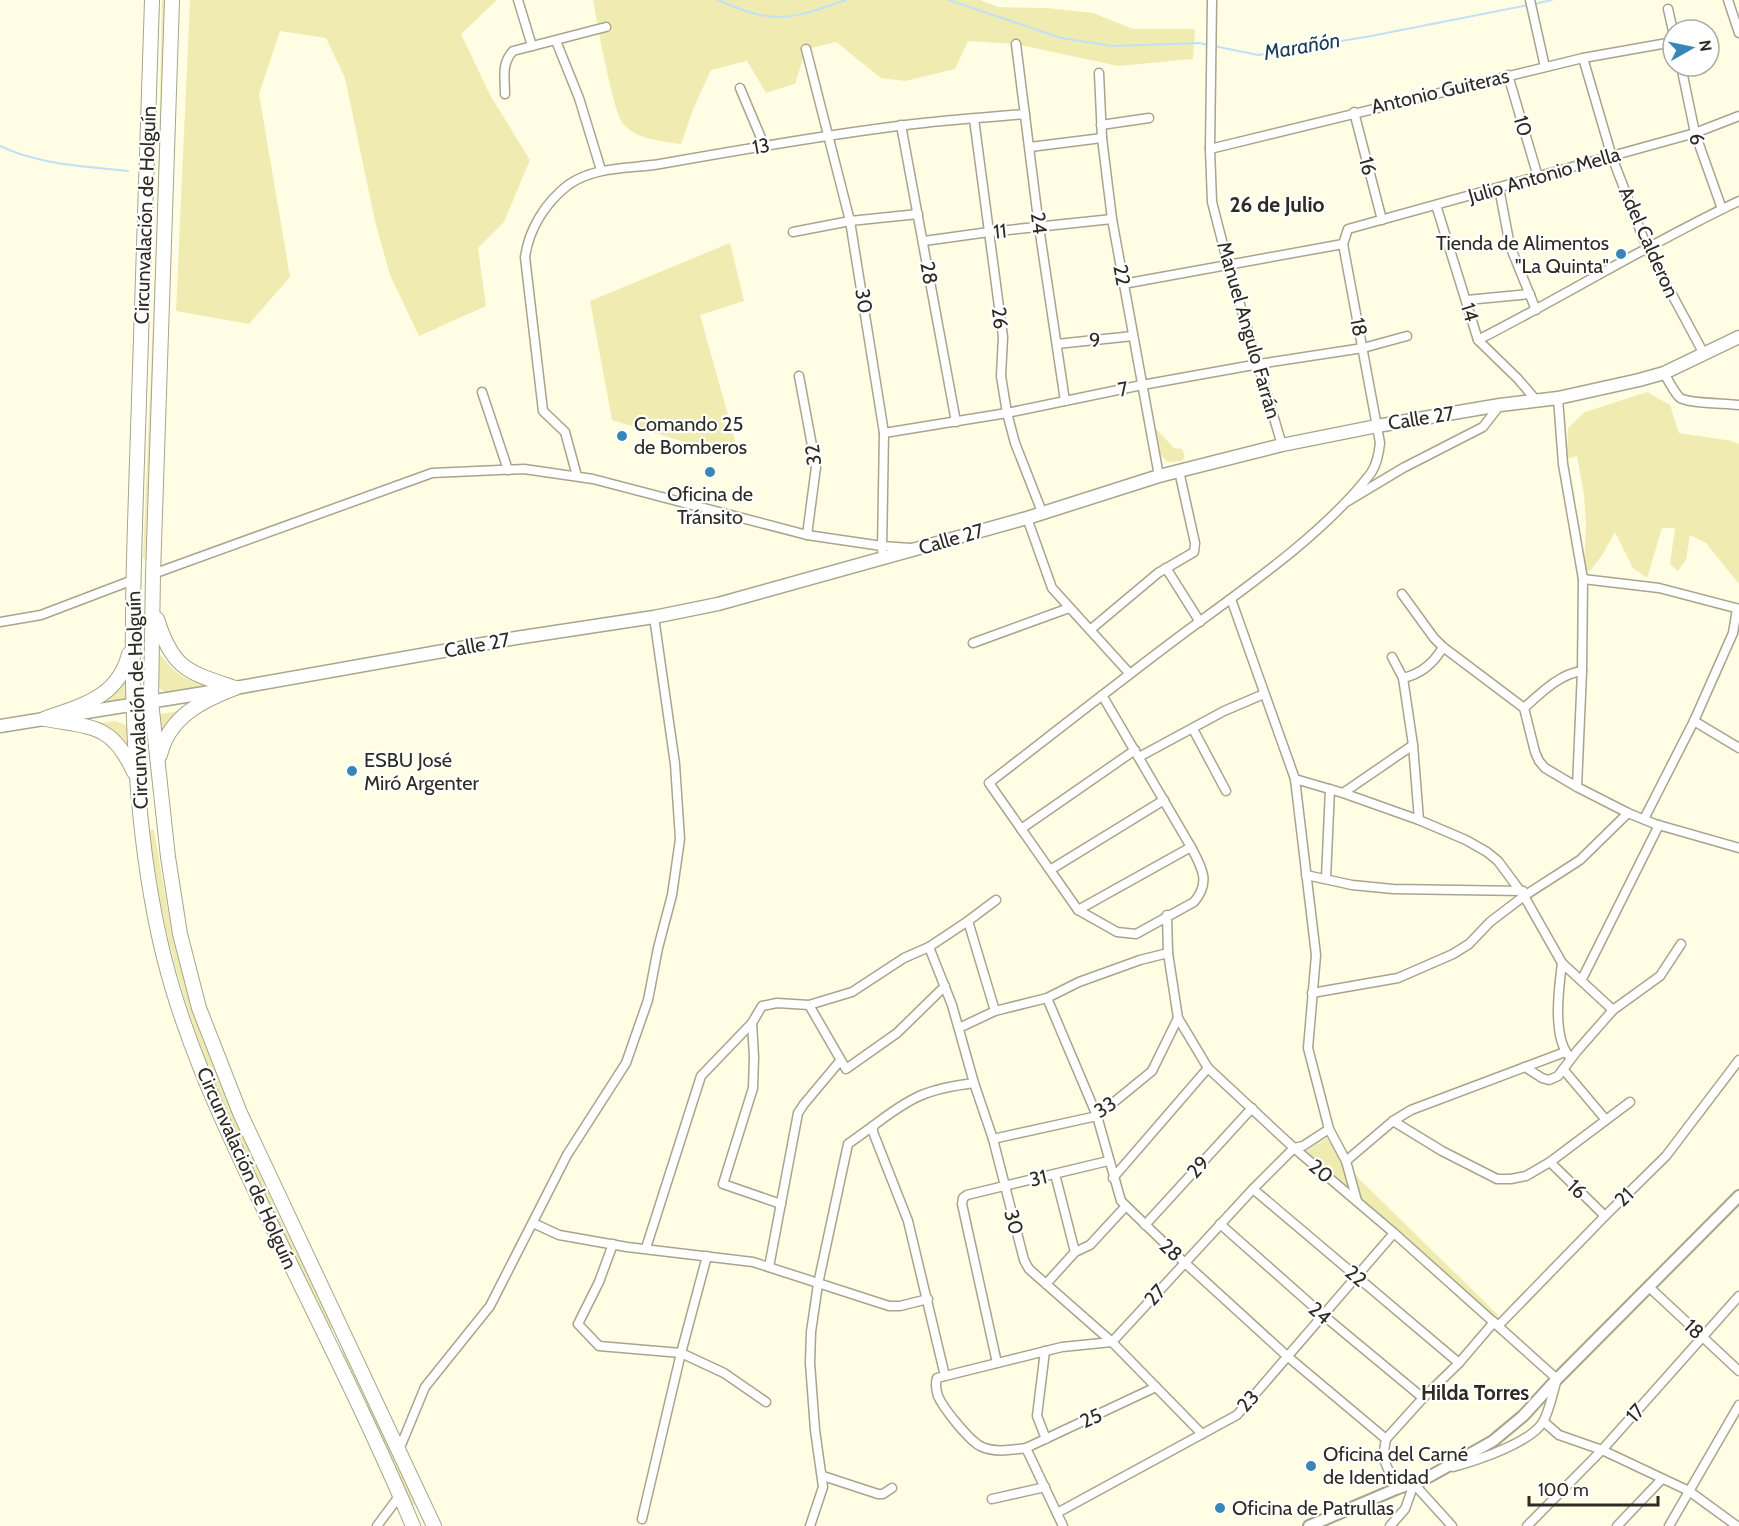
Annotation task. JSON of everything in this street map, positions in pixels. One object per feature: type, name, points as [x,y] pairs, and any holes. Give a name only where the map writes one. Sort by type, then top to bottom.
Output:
[{"type":"highway","name":"Circunvalación de Holguín","points":[[152,0],[133,580],[133,704],[137,780],[145,858],[159,938],[182,1016],[222,1122],[413,1526]]},
{"type":"highway","name":"Circunvalación de Holguín","points":[[172,0],[153,574],[151,701],[157,769],[180,934],[200,1008],[240,1113],[434,1526]]},
{"type":"highway","points":[[153,607],[164,640],[176,661],[187,671],[235,688]]},
{"type":"highway","points":[[44,719],[87,703],[111,688],[122,676],[133,637]]},
{"type":"highway","points":[[157,769],[164,739],[175,723],[207,698],[235,688]]},
{"type":"highway","points":[[44,719],[94,728],[113,738],[126,755],[137,780]]},
{"type":"main road","name":"Calle 27","points":[[0,726],[235,688],[505,640],[654,617],[718,604],[883,552],[920,548],[1027,518],[1159,476],[1282,445],[1500,405],[1558,398],[1664,373],[1739,337]]},
{"type":"street","points":[[518,0],[532,46]]},
{"type":"street","name":"Manuel Angulo Farrán","points":[[1212,0],[1210,149],[1212,202],[1282,445]]},
{"type":"street","points":[[1530,0],[1545,67]]},
{"type":"street","points":[[1728,0],[1739,33]]},
{"type":"street","points":[[1668,9],[1670,18]]},
{"type":"street","points":[[505,94],[504,65],[507,57],[513,51],[606,27]]},
{"type":"street","points":[[556,41],[579,98],[601,170]]},
{"type":"street","name":"24","points":[[1016,44],[1039,226],[1065,401]]},
{"type":"street","name":"Antonio Guiteras","points":[[1210,149],[1508,75],[1583,58],[1661,44]]},
{"type":"street","name":"30","points":[[806,49],[826,135],[850,221],[884,433],[883,552]]},
{"type":"street","name":"Adel Calderon","points":[[1583,58],[1612,157],[1647,248],[1704,354]]},
{"type":"street","name":"22","points":[[1099,73],[1102,138],[1112,219],[1159,476]]},
{"type":"street","name":"10","points":[[1508,75],[1538,177]]},
{"type":"street","name":"6","points":[[1684,78],[1695,133],[1722,209]]},
{"type":"street","points":[[740,88],[764,145]]},
{"type":"street","name":"16","points":[[1354,112],[1382,220]]},
{"type":"street","name":"13","points":[[577,476],[565,432],[543,411],[525,257],[528,238],[540,214],[569,185],[601,170],[652,165],[826,135],[901,125],[1024,114]]},
{"type":"street","name":"Julio Antonio Mella","points":[[1348,229],[1612,157],[1695,133],[1739,116]]},
{"type":"street","points":[[1101,125],[1149,118]]},
{"type":"street","name":"26","points":[[974,119],[1003,337],[1001,376],[1016,444],[1042,512]]},
{"type":"street","name":"28","points":[[901,125],[956,422]]},
{"type":"street","points":[[1030,147],[1102,138]]},
{"type":"street","points":[[1499,188],[1510,246],[1536,310]]},
{"type":"street","points":[[1479,339],[1739,201]]},
{"type":"street","name":"14","points":[[1436,206],[1479,339],[1536,400]]},
{"type":"street","points":[[793,232],[850,221],[918,214]]},
{"type":"street","name":"11","points":[[924,241],[1112,219]]},
{"type":"street","name":"18","points":[[1340,506],[1374,468],[1379,452],[1377,426],[1344,244],[1348,229]]},
{"type":"street","points":[[1124,284],[1344,244]]},
{"type":"street","points":[[1467,300],[1530,294]]},
{"type":"street","name":"9","points":[[1057,344],[1133,336]]},
{"type":"street","name":"7","points":[[884,433],[1008,413],[1142,385],[1259,364],[1363,348],[1407,336]]},
{"type":"street","points":[[1664,373],[1679,398],[1688,403],[1739,405]]},
{"type":"street","name":"32","points":[[799,376],[816,467],[807,535]]},
{"type":"street","points":[[482,392],[508,470]]},
{"type":"street","points":[[1558,398],[1563,464],[1583,579],[1577,787]]},
{"type":"street","points":[[1102,695],[1202,867],[1204,884],[1201,894],[1194,902],[1136,934],[1117,932],[1078,910],[989,783],[1102,695],[1231,599],[1304,540],[1340,506],[1403,468],[1483,427],[1500,405]]},
{"type":"street","points":[[153,574],[432,473],[524,469],[577,476],[807,535],[883,552]]},
{"type":"street","points":[[1090,630],[1166,568],[1194,552],[1195,543],[1179,471]]},
{"type":"street","points":[[1027,518],[1052,588],[1130,674]]},
{"type":"street","points":[[1166,568],[1200,622]]},
{"type":"street","points":[[1583,579],[1659,588],[1738,609],[1736,634],[1644,819]]},
{"type":"street","points":[[0,622],[41,615],[133,580]]},
{"type":"street","points":[[1402,594],[1443,647],[1524,708],[1539,761],[1545,768],[1628,813],[1659,825],[1739,848]]},
{"type":"street","points":[[1231,599],[1295,779],[1316,955],[1308,1048],[1329,1129],[1346,1161],[1357,1201]]},
{"type":"street","points":[[973,643],[1069,608]]},
{"type":"street","points":[[399,1450],[425,1388],[490,1306],[567,1155],[626,1064],[648,1000],[658,948],[672,895],[680,839],[675,764],[654,617]]},
{"type":"street","points":[[1403,678],[1423,670],[1436,659],[1443,647]]},
{"type":"street","points":[[1392,657],[1403,678],[1413,745],[1419,820]]},
{"type":"street","points":[[1524,708],[1551,684],[1582,671]]},
{"type":"street","points":[[1021,829],[1137,754],[1264,694]]},
{"type":"street","points":[[1694,721],[1739,748]]},
{"type":"street","points":[[1193,729],[1226,791]]},
{"type":"street","points":[[1343,793],[1413,745]]},
{"type":"street","points":[[1295,779],[1419,820],[1466,840],[1487,852],[1525,892],[1562,963],[1613,1010]]},
{"type":"street","points":[[1326,878],[1330,789]]},
{"type":"street","points":[[1050,870],[1164,800]]},
{"type":"street","points":[[1312,993],[1398,978],[1453,954],[1469,944],[1490,922],[1525,892],[1580,860],[1628,813]]},
{"type":"street","points":[[1582,979],[1659,825]]},
{"type":"street","points":[[1078,910],[1191,848]]},
{"type":"street","points":[[1306,875],[1352,885],[1393,889],[1525,892]]},
{"type":"street","points":[[646,1248],[701,1076],[752,1023],[762,1006],[777,1003],[809,1005],[852,992],[904,957],[928,947],[996,900]]},
{"type":"street","name":"20","points":[[1167,915],[1168,953],[1178,1018],[1208,1068],[1294,1148],[1394,1233],[1557,1379]]},
{"type":"street","points":[[968,921],[995,1011]]},
{"type":"street","points":[[1525,1067],[1549,1080],[1558,1076],[1568,1055],[1613,1010],[1660,976],[1681,945]]},
{"type":"street","name":"30","points":[[928,947],[945,986],[959,1028],[993,1139],[1024,1260],[1029,1269],[1112,1342],[1202,1434]]},
{"type":"street","points":[[959,1028],[995,1011],[1047,998],[1079,982],[1140,960],[1168,953]]},
{"type":"street","points":[[1562,963],[1558,1003],[1559,1026],[1568,1055]]},
{"type":"street","points":[[809,1005],[846,1069],[897,1033],[945,986]]},
{"type":"street","name":"28","points":[[1047,998],[1097,1116],[1121,1201],[1287,1356],[1386,1438]]},
{"type":"street","name":"33","points":[[993,1139],[1097,1116],[1152,1071],[1178,1018]]},
{"type":"street","points":[[752,1023],[753,1088],[723,1184],[781,1204]]},
{"type":"street","points":[[1346,1161],[1393,1121],[1411,1110],[1525,1067],[1568,1055]]},
{"type":"street","name":"21","points":[[1386,1438],[1496,1324],[1666,1156],[1739,1060]]},
{"type":"street","points":[[769,1267],[798,1113],[840,1061]]},
{"type":"street","points":[[1113,1178],[1208,1068]]},
{"type":"street","points":[[1563,1069],[1606,1120]]},
{"type":"street","points":[[810,1526],[823,1486],[815,1430],[810,1363],[811,1332],[818,1284],[848,1144],[899,1106],[924,1093],[943,1087],[974,1083]]},
{"type":"street","points":[[1393,1121],[1442,1151],[1497,1179],[1526,1176],[1550,1162],[1630,1102]]},
{"type":"street","name":"29","points":[[1145,1225],[1252,1108]]},
{"type":"street","points":[[873,1126],[873,1132],[908,1221],[928,1299],[941,1377],[936,1388],[940,1399],[970,1438],[980,1446],[1004,1450],[1026,1448],[1063,1526]]},
{"type":"street","name":"27","points":[[1112,1342],[1184,1262],[1294,1148],[1303,1146],[1329,1129]]},
{"type":"street","name":"31","points":[[997,1363],[962,1204],[963,1198],[1004,1185],[1108,1161]]},
{"type":"street","name":"16","points":[[1550,1162],[1605,1216]]},
{"type":"street","points":[[1055,1174],[1075,1252]]},
{"type":"street","name":"22","points":[[1253,1189],[1459,1363]]},
{"type":"street","points":[[1309,1526],[1396,1489],[1414,1484],[1493,1441],[1523,1416],[1739,1196]]},
{"type":"street","points":[[1046,1284],[1075,1252],[1090,1245],[1126,1206]]},
{"type":"street","points":[[533,1223],[559,1235],[739,1259],[894,1307],[928,1299]]},
{"type":"street","name":"24","points":[[1220,1224],[1323,1315],[1423,1398]]},
{"type":"street","name":"23","points":[[1057,1513],[1237,1415],[1394,1233]]},
{"type":"street","points":[[613,1244],[599,1282],[578,1324],[599,1346],[681,1353],[724,1373],[766,1402]]},
{"type":"street","points":[[642,1519],[681,1353],[707,1256]]},
{"type":"street","name":"18","points":[[1649,1287],[1739,1371]]},
{"type":"street","name":"17","points":[[1527,1526],[1602,1450],[1739,1296]]},
{"type":"street","points":[[941,1377],[1045,1351],[1112,1342]]},
{"type":"street","points":[[1045,1351],[1037,1416],[1046,1439]]},
{"type":"street","points":[[1444,1469],[1488,1457],[1524,1438],[1544,1422],[1557,1379]]},
{"type":"street","name":"25","points":[[1026,1448],[1156,1387]]},
{"type":"street","points":[[1670,1526],[1739,1405]]},
{"type":"street","points":[[1544,1422],[1559,1435],[1602,1450],[1689,1491],[1737,1526]]},
{"type":"street","points":[[1386,1438],[1383,1457],[1396,1489]]},
{"type":"street","points":[[823,1476],[878,1494],[883,1494],[892,1488]]},
{"type":"street","points":[[1617,1526],[1662,1479]]},
{"type":"street","points":[[1390,1526],[1405,1509],[1414,1484]]},
{"type":"street","points":[[1414,1484],[1452,1526]]},
{"type":"street","points":[[992,1499],[1045,1487]]},
{"type":"street","points":[[377,1526],[400,1495]]},
{"type":"shaded area","points":[[162,0],[168,0],[145,561],[143,557],[158,203]]},
{"type":"shaded area","points":[[190,0],[497,0],[461,34],[490,95],[530,160],[504,222],[478,248],[486,306],[419,336],[390,275],[375,221],[345,78],[326,38],[280,31],[259,94],[290,277],[249,324],[176,311]]},
{"type":"shaded area","points":[[593,0],[980,0],[998,7],[1046,8],[1093,13],[1133,29],[1195,29],[1193,59],[1118,66],[1016,44],[968,41],[955,69],[905,81],[881,78],[836,42],[806,49],[795,84],[766,93],[747,61],[711,70],[694,107],[681,144],[643,137],[624,125],[610,86]]},
{"type":"shaded area","points":[[730,243],[744,301],[700,315],[738,451],[734,457],[612,420],[590,301]]},
{"type":"shaded area","points":[[1647,392],[1670,405],[1679,433],[1739,444],[1739,584],[1706,543],[1690,535],[1686,560],[1678,571],[1670,564],[1675,528],[1662,528],[1647,578],[1633,568],[1615,532],[1590,571],[1584,571],[1586,524],[1584,495],[1577,456],[1567,459],[1568,428],[1585,412]]},
{"type":"shaded area","points":[[1156,429],[1174,448],[1182,449],[1185,456],[1182,461],[1168,462],[1159,453],[1153,430]]},
{"type":"shaded area","points":[[156,648],[179,674],[212,686],[167,694],[154,684]]},
{"type":"shaded area","points":[[127,671],[128,702],[97,705]]},
{"type":"shaded area","points":[[190,709],[159,749],[155,715]]},
{"type":"shaded area","points":[[115,721],[131,727],[135,766],[91,724]]},
{"type":"shaded area","points":[[149,830],[154,830],[172,935],[196,1017],[221,1087],[279,1217],[335,1327],[331,1329],[260,1188],[199,1042],[169,942]]},
{"type":"shaded area","points":[[1327,1138],[1343,1163],[1498,1315],[1496,1319],[1306,1151]]},
{"type":"shaded area","points":[[344,1349],[394,1453],[415,1504],[412,1506],[341,1352]]},
{"type":"waterway","name":"Marañón","points":[[718,0],[757,14],[773,17],[806,13],[846,0]]},
{"type":"waterway","name":"Marañón","points":[[949,0],[1061,38],[1113,46],[1199,43],[1258,55],[1371,36],[1529,5]]},
{"type":"waterway","name":"Marañón","points":[[1534,4],[1552,0]]},
{"type":"waterway","points":[[0,146],[47,161],[128,171]]},
{"type":"place","name":"Tienda de Alimentos \"La Quinta\"","points":[[1621,254]]},
{"type":"place","name":"Comando 25 de Bomberos","points":[[622,436]]},
{"type":"place","name":"Oficina de Tránsito","points":[[710,472]]},
{"type":"place","name":"ESBU José Miró Argenter","points":[[352,771]]},
{"type":"place","name":"Oficina del Carné de Identidad","points":[[1311,1466]]},
{"type":"place","name":"Oficina de Patrullas","points":[[1220,1508]]},
{"type":"district","name":"26 de Julio","points":[[1277,204]]},
{"type":"district","name":"Hilda Torres","points":[[1475,1392]]}]
